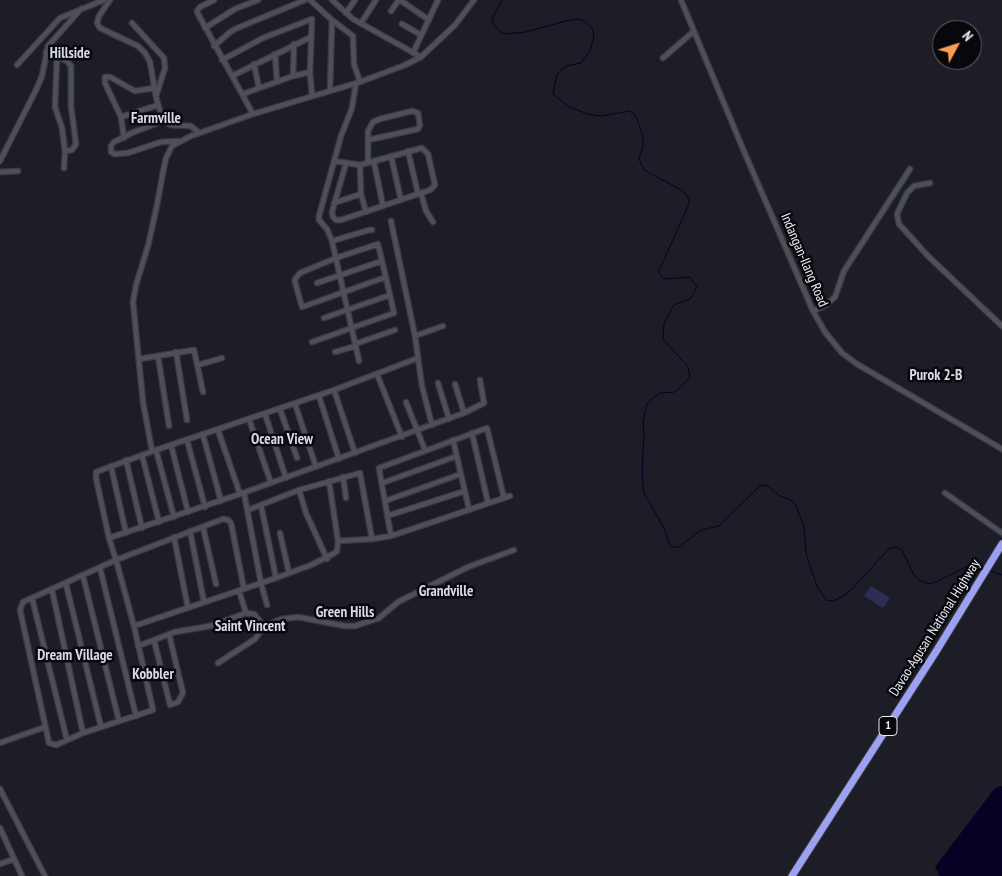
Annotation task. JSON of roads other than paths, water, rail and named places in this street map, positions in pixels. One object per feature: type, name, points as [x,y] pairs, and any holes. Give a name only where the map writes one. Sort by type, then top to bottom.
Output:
[{"type":"highway","name":"Davao-Agusan National Highway","points":[[792,876],[1002,544]]},
{"type":"street","points":[[17,65],[60,18],[104,0]]},
{"type":"street","points":[[110,0],[99,16],[97,23],[100,28],[138,46],[145,53],[150,62],[154,88],[163,121],[171,125],[192,126],[199,133]]},
{"type":"street","points":[[214,0],[200,7],[197,11],[252,114]]},
{"type":"street","points":[[205,28],[235,9],[258,0]]},
{"type":"street","points":[[214,46],[235,29],[305,0]]},
{"type":"street","points":[[310,0],[353,36],[354,64],[358,82],[352,108],[341,136],[318,216],[327,229],[332,241],[359,361]]},
{"type":"street","points":[[332,0],[361,23],[420,57]]},
{"type":"street","points":[[346,13],[355,0]]},
{"type":"street","points":[[361,23],[376,0]]},
{"type":"street","points":[[391,12],[399,0],[429,20]]},
{"type":"street","points":[[413,53],[438,0]]},
{"type":"street","points":[[174,517],[154,450],[143,402],[134,310],[134,293],[148,246],[166,158],[172,146],[199,133],[252,114],[330,91],[405,65],[420,57],[455,26],[474,0]]},
{"type":"street","name":"Indangan-Ilang Road","points":[[681,0],[814,311],[825,332],[842,353],[852,361],[1002,449]]},
{"type":"street","points":[[0,161],[42,76],[46,52],[52,41],[81,9]]},
{"type":"street","points":[[222,60],[263,38],[312,19],[310,72],[312,96]]},
{"type":"street","points":[[330,91],[332,20]]},
{"type":"street","points":[[132,23],[164,58],[165,68],[156,97]]},
{"type":"street","points":[[402,24],[421,35]]},
{"type":"street","points":[[663,58],[694,30]]},
{"type":"street","points":[[232,76],[311,37]]},
{"type":"street","points":[[293,76],[294,44]]},
{"type":"street","points":[[46,52],[67,60],[71,66],[71,106],[76,144],[72,150],[64,150]]},
{"type":"street","points":[[275,54],[277,82]]},
{"type":"street","points":[[57,57],[55,112],[62,124],[64,168]]},
{"type":"street","points":[[254,64],[259,88]]},
{"type":"street","points":[[242,94],[310,72]]},
{"type":"street","points":[[124,138],[121,117],[105,83],[105,77],[110,77],[135,91],[154,88]]},
{"type":"street","points":[[121,117],[158,105]]},
{"type":"street","points":[[368,140],[418,129],[420,126],[418,113],[412,110],[376,120],[369,128],[368,140],[368,163]]},
{"type":"street","points":[[163,121],[110,146],[111,152],[113,154],[128,153],[161,142],[178,142]]},
{"type":"street","points":[[334,161],[360,165],[422,148],[428,154],[435,185],[432,189],[420,194],[336,220],[332,215],[334,203],[346,163]]},
{"type":"street","points":[[408,151],[420,194],[432,222]]},
{"type":"street","points":[[391,156],[401,200]]},
{"type":"street","points":[[374,162],[383,206]]},
{"type":"street","points":[[360,165],[361,194],[366,212]]},
{"type":"street","points":[[814,311],[826,305],[835,297],[844,271],[910,169]]},
{"type":"street","points":[[0,172],[18,171]]},
{"type":"street","points":[[930,182],[914,186],[908,193],[897,214],[899,224],[928,256],[1002,326]]},
{"type":"street","points":[[334,203],[361,194]]},
{"type":"street","points":[[391,221],[416,336],[422,386],[432,425]]},
{"type":"street","points":[[332,241],[372,230]]},
{"type":"street","points":[[312,342],[394,313],[386,277],[378,244],[303,270],[297,275],[295,282],[302,307],[386,277]]},
{"type":"street","points":[[317,284],[382,261]]},
{"type":"street","points":[[324,318],[390,295]]},
{"type":"street","points":[[416,336],[443,326]]},
{"type":"street","points":[[335,352],[395,330]]},
{"type":"street","points":[[139,359],[194,350],[203,392]]},
{"type":"street","points":[[176,352],[187,420]]},
{"type":"street","points":[[158,356],[169,426]]},
{"type":"street","points":[[198,365],[222,358]]},
{"type":"street","points":[[246,613],[230,522],[223,520],[116,560],[21,604],[20,610],[45,726],[51,744],[56,745],[83,733],[153,710],[134,626],[116,560],[110,538],[96,475],[101,469],[319,396],[418,358]]},
{"type":"street","points":[[378,374],[402,436]]},
{"type":"street","points":[[110,538],[242,494],[464,413],[484,403],[480,380]]},
{"type":"street","points":[[438,383],[448,419]]},
{"type":"street","points":[[455,384],[464,413]]},
{"type":"street","points":[[334,390],[355,453]]},
{"type":"street","points":[[319,396],[339,459]]},
{"type":"street","points":[[406,402],[425,450]]},
{"type":"street","points":[[295,404],[316,467]]},
{"type":"street","points":[[280,409],[297,458]]},
{"type":"street","points":[[265,414],[286,478]]},
{"type":"street","points":[[249,419],[271,483]]},
{"type":"street","points":[[391,536],[379,468],[487,428],[504,498]]},
{"type":"street","points":[[218,430],[248,510],[261,583],[267,604]]},
{"type":"street","points":[[472,433],[488,503]]},
{"type":"street","points":[[203,435],[221,500]]},
{"type":"street","points":[[186,440],[205,507]]},
{"type":"street","points":[[453,440],[469,510]]},
{"type":"street","points":[[171,445],[188,512]]},
{"type":"street","points":[[142,455],[159,522]]},
{"type":"street","points":[[382,483],[457,456]]},
{"type":"street","points":[[126,460],[142,528]]},
{"type":"street","points":[[112,466],[126,533]]},
{"type":"street","points":[[248,510],[298,490],[360,473],[372,539]]},
{"type":"street","points":[[385,501],[461,474]]},
{"type":"street","points":[[343,477],[346,498]]},
{"type":"street","points":[[134,626],[290,573],[327,558],[337,551],[338,541],[329,481]]},
{"type":"street","points":[[298,490],[306,513],[327,558]]},
{"type":"street","points":[[387,516],[465,491]]},
{"type":"street","points":[[946,493],[1002,532]]},
{"type":"street","points":[[338,541],[391,536],[510,496]]},
{"type":"street","points":[[260,505],[276,578]]},
{"type":"street","points":[[203,527],[216,584]]},
{"type":"street","points":[[190,531],[204,602]]},
{"type":"street","points":[[280,533],[290,573]]},
{"type":"street","points":[[174,537],[188,608]]},
{"type":"street","points":[[218,664],[255,639],[264,626],[292,616],[345,626],[355,626],[378,618],[398,602],[468,567],[514,550]]},
{"type":"street","points":[[100,568],[136,716]]},
{"type":"street","points":[[83,576],[119,721]]},
{"type":"street","points":[[66,584],[101,727]]},
{"type":"street","points":[[52,590],[83,733]]},
{"type":"street","points":[[32,598],[67,740]]},
{"type":"street","points":[[138,646],[169,634],[210,626],[246,613],[256,616],[264,626]]},
{"type":"street","points":[[154,640],[170,705],[175,704],[180,700],[183,693],[169,634]]},
{"type":"street","points":[[0,743],[45,726]]},
{"type":"street","points":[[0,789],[45,876]]},
{"type":"street","points":[[0,828],[3,841],[14,859],[21,876]]},
{"type":"street","points":[[0,864],[14,859]]},
{"type":"water","points":[[1002,786],[1002,876],[940,876],[935,867],[995,788]]},
{"type":"waterway","points":[[502,0],[492,22],[500,32],[505,34],[526,32],[580,19],[592,28],[594,36],[590,51],[581,63],[566,66],[557,74],[553,94],[568,106],[587,114],[601,116],[630,111],[636,116],[643,136],[643,146],[639,159],[644,170],[683,191],[688,197],[689,204],[659,271],[665,279],[690,277],[697,287],[690,299],[674,305],[664,323],[663,339],[688,367],[690,378],[675,392],[660,393],[647,403],[643,422],[642,473],[644,493],[665,530],[670,545],[679,547],[701,530],[719,526],[763,485],[780,496],[791,500],[796,506],[804,527],[806,553],[817,586],[826,600],[833,601],[842,597],[854,587],[889,549],[896,547],[902,550],[913,573],[919,580],[928,584],[968,566],[985,568]]},
{"type":"waterway","points":[[988,570],[1002,575]]},
{"type":"district","name":"Hillside","points":[[70,54]]},
{"type":"district","name":"Farmville","points":[[156,119]]},
{"type":"district","name":"Purok 2-B","points":[[936,376]]},
{"type":"district","name":"Ocean View","points":[[282,440]]},
{"type":"district","name":"Grandville","points":[[446,592]]},
{"type":"district","name":"Green Hills","points":[[345,613]]},
{"type":"district","name":"Saint Vincent","points":[[250,627]]},
{"type":"district","name":"Dream Village","points":[[75,656]]},
{"type":"district","name":"Kobbler","points":[[153,675]]}]
